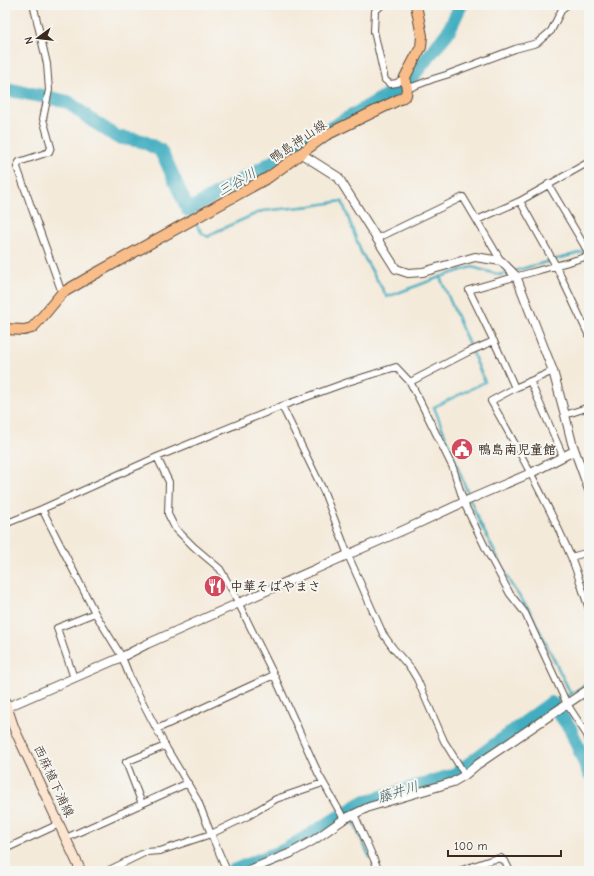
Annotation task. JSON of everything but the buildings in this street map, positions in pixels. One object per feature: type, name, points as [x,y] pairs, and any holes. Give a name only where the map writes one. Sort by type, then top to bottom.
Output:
[{"type":"main road","name":"鴨島神山線","points":[[5,328],[24,330],[32,328],[62,293],[93,274],[269,177],[326,135],[406,95],[406,83],[421,47],[422,36],[416,5]]},
{"type":"main road","name":"西麻植下浦線","points":[[6,705],[14,728],[81,871]]},
{"type":"street","points":[[35,5],[34,8],[47,64],[49,90],[43,119],[52,147],[49,152],[19,162],[17,167],[62,293]]},
{"type":"street","points":[[382,5],[375,11],[374,31],[385,80],[390,84],[406,83],[446,75],[515,49],[537,43],[551,31],[562,9],[567,5]]},
{"type":"street","points":[[300,154],[338,177],[396,269],[408,273],[423,272],[475,256],[501,261]]},
{"type":"street","points":[[477,220],[520,201],[587,163],[589,171]]},
{"type":"street","points":[[515,388],[469,290],[589,256],[548,184]]},
{"type":"street","points":[[376,238],[464,197],[501,261],[516,276],[553,371],[574,451],[589,490]]},
{"type":"street","points":[[520,201],[556,266],[589,336]]},
{"type":"street","points":[[410,382],[468,352],[494,341]]},
{"type":"street","points":[[5,524],[157,457],[282,406],[348,382],[396,367],[410,382],[418,397],[469,500],[486,549],[510,594],[525,613],[567,704],[587,735],[589,742]]},
{"type":"street","points":[[553,371],[515,388],[491,401],[531,473],[571,557],[589,609]]},
{"type":"street","points":[[530,381],[563,456]]},
{"type":"street","points":[[282,406],[324,492],[348,555],[383,634],[411,669],[417,679],[444,741],[463,772]]},
{"type":"street","points":[[565,415],[589,406]]},
{"type":"street","points":[[6,705],[122,657],[147,644],[531,473],[574,451]]},
{"type":"street","points":[[157,457],[169,482],[168,514],[175,528],[194,547],[220,569],[239,603],[274,675],[318,775],[342,816]]},
{"type":"street","points":[[42,509],[95,613],[122,657],[131,680],[165,746],[198,801],[227,871]]},
{"type":"street","points":[[571,557],[589,552]]},
{"type":"street","points":[[74,678],[57,628],[95,613]]},
{"type":"street","points":[[157,729],[274,675]]},
{"type":"street","points":[[247,871],[291,854],[314,840],[342,816],[354,814],[369,807],[453,782],[463,772],[478,764],[589,689]]},
{"type":"street","points":[[142,804],[126,762],[165,746]]},
{"type":"street","points":[[66,838],[188,783]]},
{"type":"street","points":[[107,871],[146,852],[160,851],[211,834],[248,816],[276,799],[323,783]]},
{"type":"street","points":[[354,814],[380,871]]},
{"type":"street","points":[[5,849],[60,824]]},
{"type":"street","points":[[458,871],[501,858],[506,863],[510,871]]},
{"type":"waterway","name":"三谷川","points":[[5,89],[68,102],[117,137],[142,141],[160,150],[188,210],[403,86],[413,76],[448,32],[461,5]]},
{"type":"waterway","points":[[194,221],[202,233],[208,237],[215,232],[262,211],[342,201],[361,252],[387,297],[440,277],[472,267],[500,275],[509,272]]},
{"type":"waterway","points":[[188,210],[192,217]]},
{"type":"waterway","points":[[514,271],[586,251]]},
{"type":"waterway","points":[[440,277],[485,382],[434,407],[478,519],[512,586],[530,611],[571,694]]},
{"type":"waterway","points":[[551,703],[571,694],[589,682]]},
{"type":"waterway","name":"藤井川","points":[[233,871],[285,850],[362,803],[454,775],[551,703],[554,706]]},
{"type":"waterway","name":"藤井川","points":[[559,713],[570,728],[589,773]]},
{"type":"waterway","points":[[352,819],[370,858]]},
{"type":"place","name":"鴨島南児童館","points":[[462,449]]},
{"type":"place","name":"中華そばやまさ","points":[[215,586]]}]
